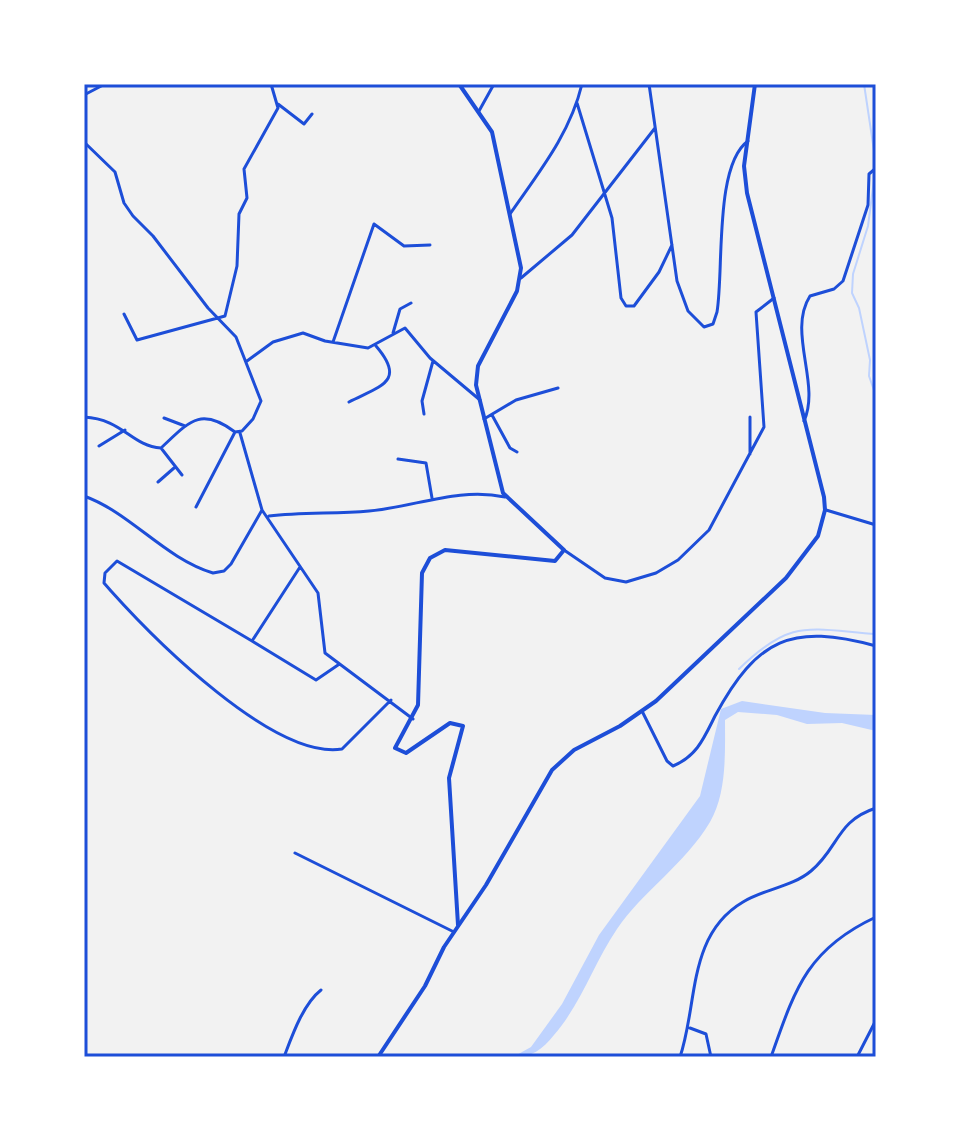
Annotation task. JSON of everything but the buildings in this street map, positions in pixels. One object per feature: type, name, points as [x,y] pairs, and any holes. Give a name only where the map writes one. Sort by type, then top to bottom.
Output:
[{"type":"main road","points":[[458,925],[449,778],[464,728],[459,723],[450,723],[408,752],[400,753],[395,748],[413,719],[419,700],[422,577],[430,558],[442,551],[454,549],[555,561],[564,550],[505,497],[475,380],[478,366],[521,278],[492,132],[459,84]]},
{"type":"main road","points":[[378,1057],[425,986],[546,779],[562,759],[642,711],[786,578],[811,548],[825,510],[747,193],[748,141],[755,84]]},
{"type":"street","points":[[84,95],[105,84]]},
{"type":"street","points":[[271,84],[278,104],[304,124],[312,114]]},
{"type":"street","points":[[479,111],[494,84]]},
{"type":"street","points":[[510,214],[547,163],[577,103],[582,84]]},
{"type":"street","points":[[649,84],[683,302],[697,324],[711,326],[719,297],[728,188],[735,153],[748,141]]},
{"type":"street","points":[[577,103],[615,233],[621,298],[626,306],[634,306],[642,298],[672,245]]},
{"type":"street","points":[[221,319],[234,287],[239,214],[247,198],[244,169],[278,104]]},
{"type":"street","points":[[521,278],[564,243],[604,197],[655,128]]},
{"type":"street","points":[[84,142],[115,172],[128,209],[208,308],[234,333],[261,403],[238,432],[196,507]]},
{"type":"street","points":[[803,423],[808,407],[806,303],[810,296],[834,289],[843,281],[868,205],[869,174],[876,168]]},
{"type":"street","points":[[333,342],[374,224],[404,246],[430,245]]},
{"type":"street","points":[[564,550],[609,580],[626,582],[656,573],[678,560],[709,530],[723,498],[761,436],[765,418],[756,312],[775,298]]},
{"type":"street","points":[[393,333],[400,309],[411,303]]},
{"type":"street","points":[[124,314],[137,340],[221,319]]},
{"type":"street","points":[[247,361],[273,342],[303,333],[362,348],[376,346],[402,328],[408,330],[433,361],[480,400]]},
{"type":"street","points":[[349,402],[385,384],[391,374],[390,363],[376,346]]},
{"type":"street","points":[[424,414],[422,401],[433,361]]},
{"type":"street","points":[[484,419],[516,400],[558,388]]},
{"type":"street","points":[[492,415],[510,448],[517,452]]},
{"type":"street","points":[[84,417],[100,417],[161,448],[182,475]]},
{"type":"street","points":[[161,448],[185,426],[212,417],[238,432],[262,510],[269,516],[320,599],[325,653],[413,719]]},
{"type":"street","points":[[750,417],[750,454]]},
{"type":"street","points":[[164,418],[185,426]]},
{"type":"street","points":[[99,446],[125,430]]},
{"type":"street","points":[[398,459],[426,463],[432,498]]},
{"type":"street","points":[[158,482],[174,468]]},
{"type":"street","points":[[269,516],[314,511],[370,511],[432,498],[483,494],[505,497]]},
{"type":"street","points":[[84,496],[110,506],[148,538],[213,573],[224,571],[231,564],[262,510]]},
{"type":"street","points":[[825,510],[876,525]]},
{"type":"street","points":[[338,665],[316,680],[117,561],[105,573],[104,583],[167,646],[248,717],[279,735],[328,749],[342,749],[391,700]]},
{"type":"street","points":[[252,641],[300,567]]},
{"type":"street","points":[[642,711],[667,761],[673,766],[693,756],[736,681],[780,642],[809,634],[876,646]]},
{"type":"street","points":[[680,1057],[690,1028],[698,963],[717,927],[742,902],[811,871],[846,823],[876,808]]},
{"type":"street","points":[[295,853],[454,932]]},
{"type":"street","points":[[771,1057],[788,1012],[814,959],[834,940],[876,917]]},
{"type":"street","points":[[284,1057],[292,1033],[314,996],[321,990]]},
{"type":"street","points":[[857,1057],[876,1020]]},
{"type":"street","points":[[690,1028],[706,1034],[711,1057]]},
{"type":"water","points":[[742,701],[825,713],[876,715],[876,731],[842,723],[807,724],[777,715],[738,712],[725,720],[722,785],[710,822],[688,851],[617,929],[572,1010],[554,1035],[536,1052],[513,1057],[531,1047],[562,1004],[599,935],[700,796],[721,709]]},
{"type":"waterway","points":[[864,84],[876,164]]},
{"type":"waterway","points":[[875,172],[868,226],[853,274],[852,293],[859,308],[870,360],[869,376],[876,396]]},
{"type":"waterway","points":[[739,669],[773,641],[802,630],[876,634]]}]
